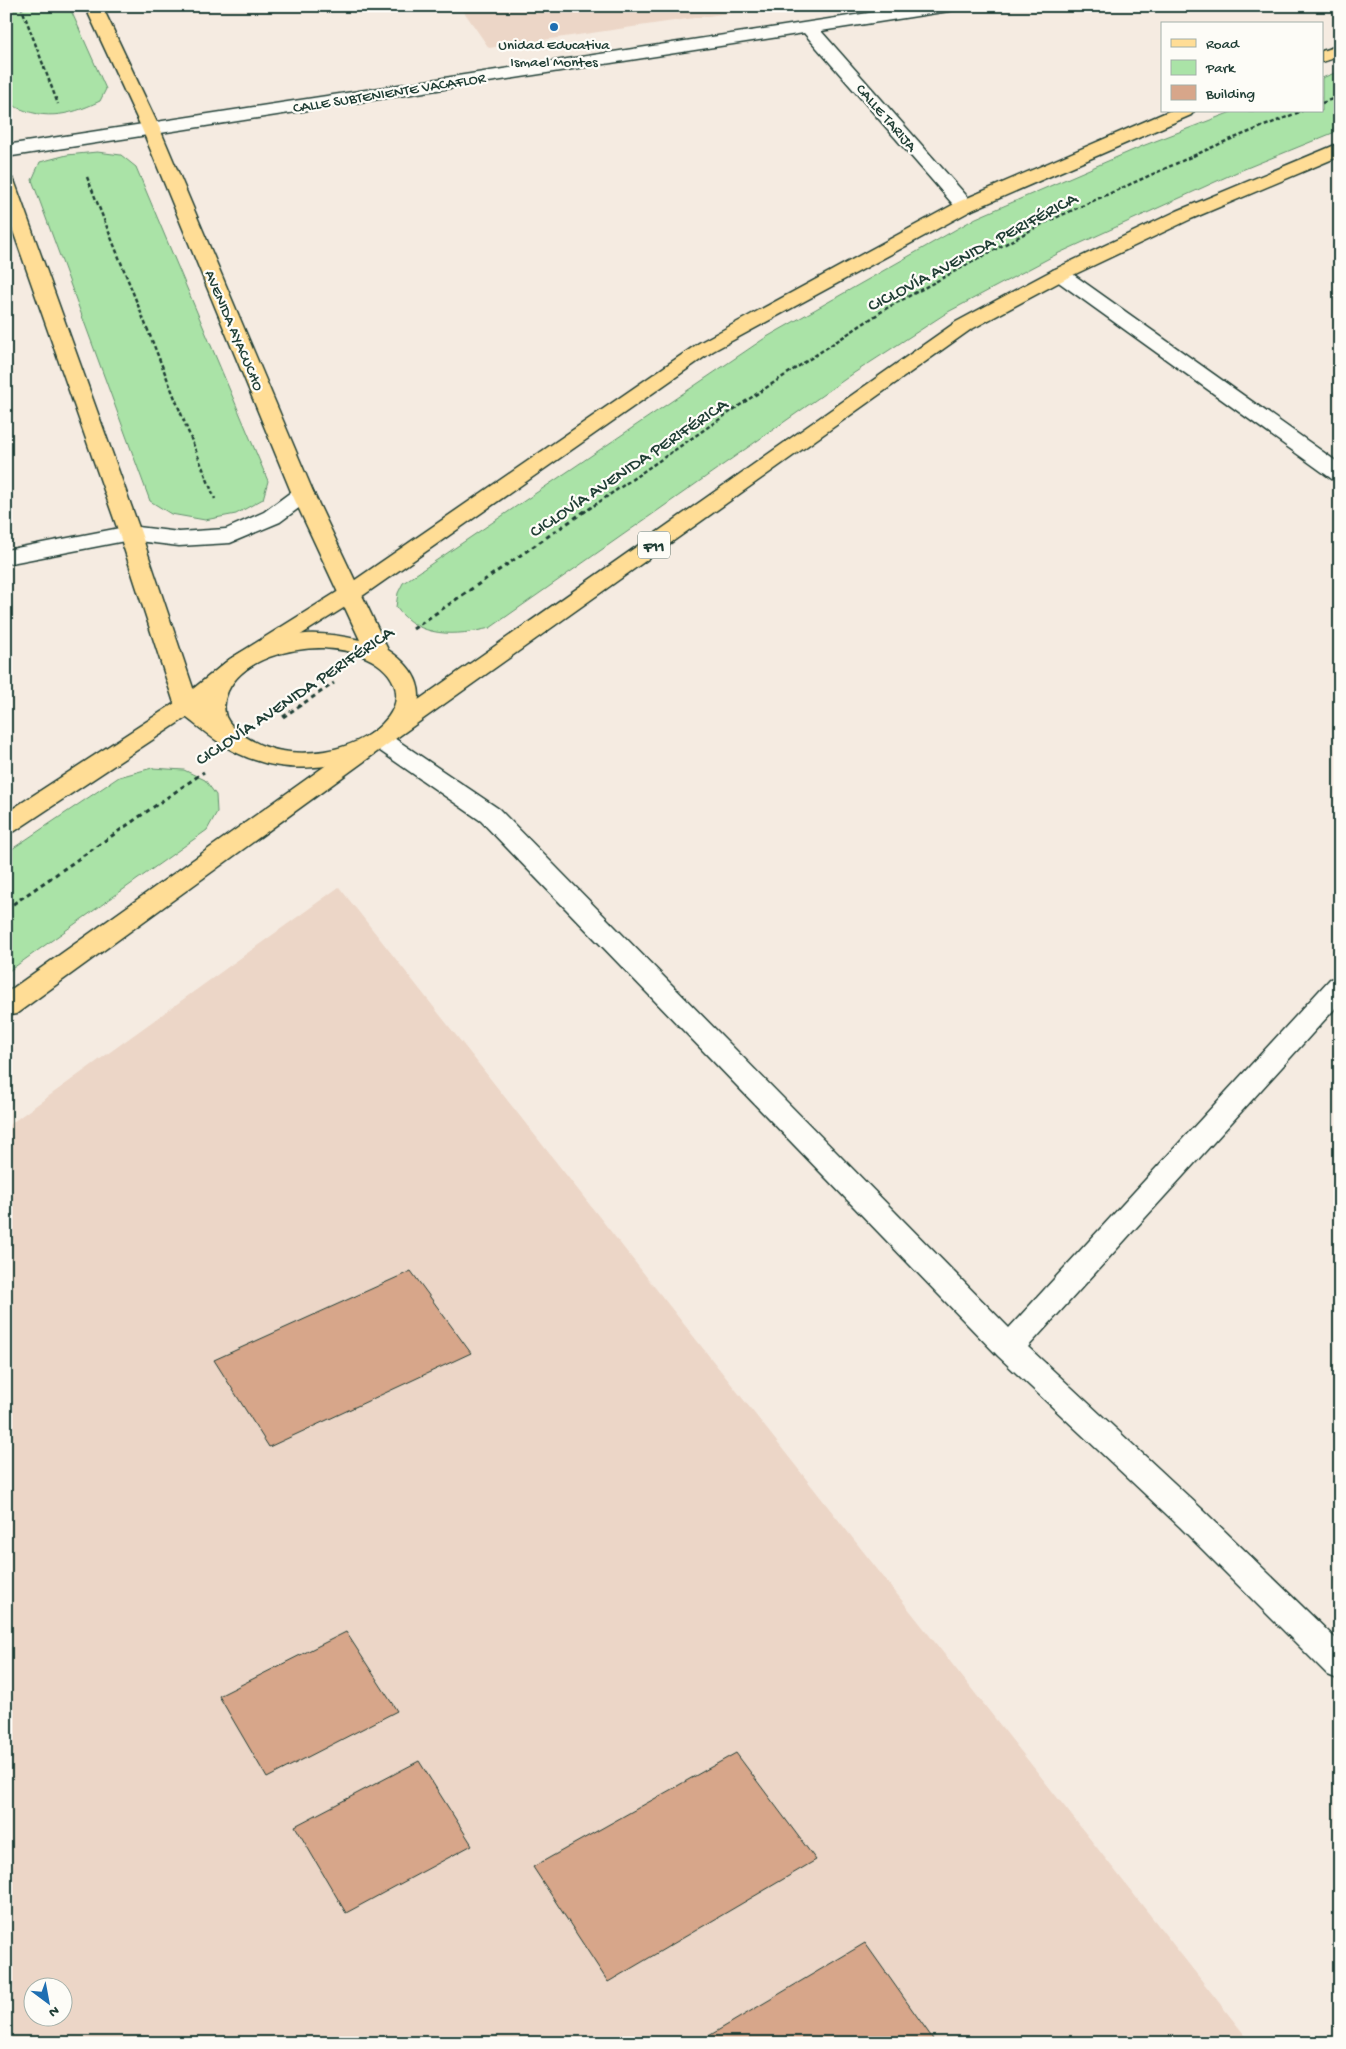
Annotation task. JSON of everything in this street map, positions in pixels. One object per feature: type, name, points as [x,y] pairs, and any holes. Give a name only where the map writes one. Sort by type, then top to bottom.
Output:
[{"type":"main road","name":"AVENIDA AYACUCHO","points":[[93,6],[151,129],[303,494],[378,653]]},
{"type":"main road","points":[[1324,56],[1340,50]]},
{"type":"main road","points":[[6,825],[187,706],[238,664],[350,594],[706,347],[966,206],[1141,128],[1181,112]]},
{"type":"main road","name":"F11","points":[[6,1007],[379,739],[963,326],[1060,274],[1184,215],[1340,149]]},
{"type":"main road","points":[[6,183],[130,533],[187,706],[235,743],[254,752],[285,759],[318,759],[352,752],[379,739],[399,722],[408,703],[408,684],[398,667],[378,653],[352,644],[323,640],[292,643],[263,651],[238,664],[221,682],[212,702],[215,722],[235,743]]},
{"type":"street","name":"CALLE SUBTENIENTE VACAFLOR","points":[[6,151],[949,6]]},
{"type":"street","name":"CALLE TARIJA","points":[[809,28],[966,206]]},
{"type":"street","points":[[1060,274],[1340,474]]},
{"type":"street","points":[[6,557],[130,533],[179,539],[230,536],[272,518],[303,494]]},
{"type":"street","points":[[379,739],[490,815],[1009,1348],[1191,1518],[1340,1665]]},
{"type":"street","points":[[1009,1348],[1340,986]]},
{"type":"path","points":[[21,6],[230,536]]},
{"type":"path","points":[[1324,102],[1340,96]]},
{"type":"path","name":"CICLOVÍA AVENIDA PERIFÉRICA","points":[[6,909],[235,743],[378,653],[887,308],[1044,223],[1224,142],[1299,112]]},
{"type":"shaded area","name":"Unidad Educativa Ismael Montes","points":[[460,6],[777,6],[489,48]]},
{"type":"shaded area","points":[[339,887],[1251,2043],[6,2043],[6,1127]]},
{"type":"green space","points":[[6,6],[69,6],[106,89],[100,101],[76,111],[54,115],[32,113],[8,103]]},
{"type":"green space","points":[[1340,71],[1340,130],[1237,172],[1059,253],[948,312],[854,373],[490,628],[464,633],[427,630],[405,617],[396,607],[398,593],[403,583],[765,338],[976,218],[1145,145],[1231,112],[1324,112],[1324,77]]},
{"type":"green space","points":[[97,152],[121,155],[136,167],[268,481],[263,499],[236,514],[205,520],[171,514],[150,501],[32,180],[40,162],[67,155]]},
{"type":"green space","points":[[152,768],[184,770],[205,780],[216,795],[217,812],[207,830],[6,973],[6,853],[119,777]]},
{"type":"building","points":[[411,1271],[471,1353],[269,1447],[214,1360]]},
{"type":"building","points":[[346,1632],[397,1711],[267,1778],[219,1696]]},
{"type":"building","points":[[736,1753],[816,1860],[608,1982],[533,1867]]},
{"type":"building","points":[[419,1761],[472,1845],[346,1913],[295,1826]]},
{"type":"building","points":[[865,1943],[933,2039],[927,2043],[697,2043]]},
{"type":"place","name":"Unidad Educativa Ismael Montes","points":[[554,27]]}]
